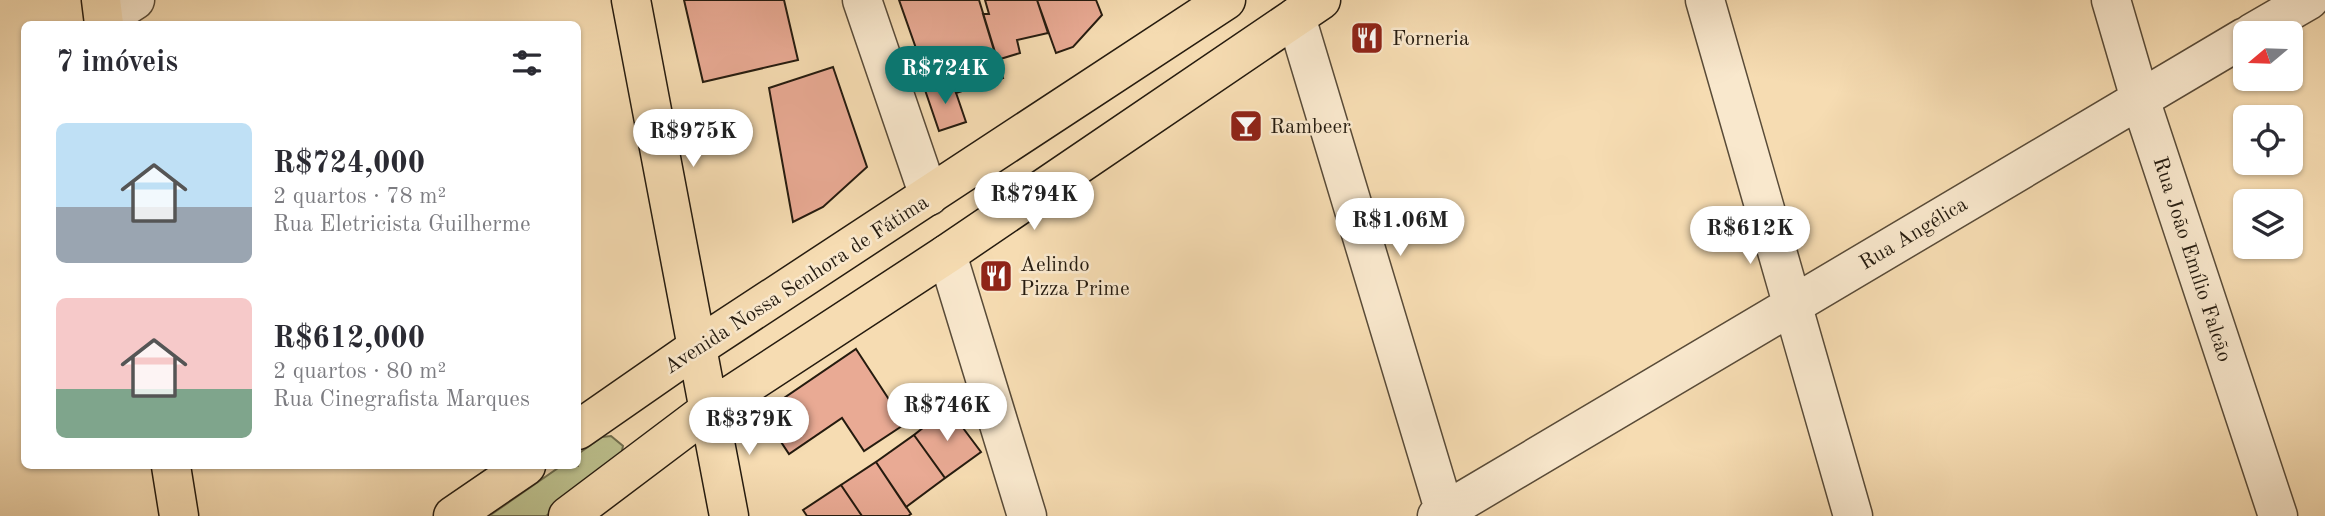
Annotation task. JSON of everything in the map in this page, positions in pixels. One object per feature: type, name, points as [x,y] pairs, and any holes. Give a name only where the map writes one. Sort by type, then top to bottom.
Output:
[{"type":"main road","points":[[631,0],[729,516]]},
{"type":"main road","name":"Avenida Nossa Senhora de Fátima","points":[[581,428],[696,348],[1226,0]]},
{"type":"main road","points":[[568,516],[710,409],[947,254],[1309,9]]},
{"type":"main road","points":[[171,469],[179,516]]},
{"type":"main road","points":[[453,516],[522,469]]},
{"type":"street","points":[[103,15],[135,0]]},
{"type":"street","points":[[862,0],[929,196]]},
{"type":"street","points":[[1705,0],[1853,516]]},
{"type":"street","name":"Rua João Emílio Falcão","points":[[2111,0],[2140,99],[2278,516]]},
{"type":"street","points":[[2273,21],[2309,0]]},
{"type":"street","points":[[1309,9],[1443,515]]},
{"type":"street","name":"Rua Angélica","points":[[1443,515],[1792,304],[2233,44]]},
{"type":"street","points":[[947,254],[1027,516]]},
{"type":"green space","points":[[611,436],[623,446],[620,460],[546,516],[489,516],[557,469],[581,469],[581,452],[602,437]]},
{"type":"building","points":[[684,0],[784,0],[798,60],[703,82]]},
{"type":"building","points":[[899,0],[979,0],[1003,78],[956,93],[952,81],[930,88]]},
{"type":"building","points":[[985,0],[1037,0],[1048,33],[1017,40],[1020,53],[997,60],[983,14],[989,14]]},
{"type":"building","points":[[1037,0],[1096,0],[1102,15],[1073,47],[1056,53]]},
{"type":"building","points":[[833,67],[867,167],[823,207],[793,222],[769,88]]},
{"type":"building","points":[[952,81],[966,122],[939,131],[925,90]]},
{"type":"building","points":[[856,349],[905,424],[864,451],[842,418],[789,454],[762,413]]},
{"type":"building","points":[[948,408],[981,452],[945,478],[914,435]]},
{"type":"building","points":[[914,435],[945,478],[906,507],[876,462]]},
{"type":"building","points":[[876,462],[911,514],[908,516],[862,516],[841,485]]},
{"type":"building","points":[[841,485],[862,516],[807,516],[803,510]]},
{"type":"place","name":"Forneria","points":[[1367,38]]},
{"type":"place","name":"Rambeer","points":[[1246,126]]},
{"type":"place","name":"Aelindo Pizza Prime","points":[[996,276]]}]
